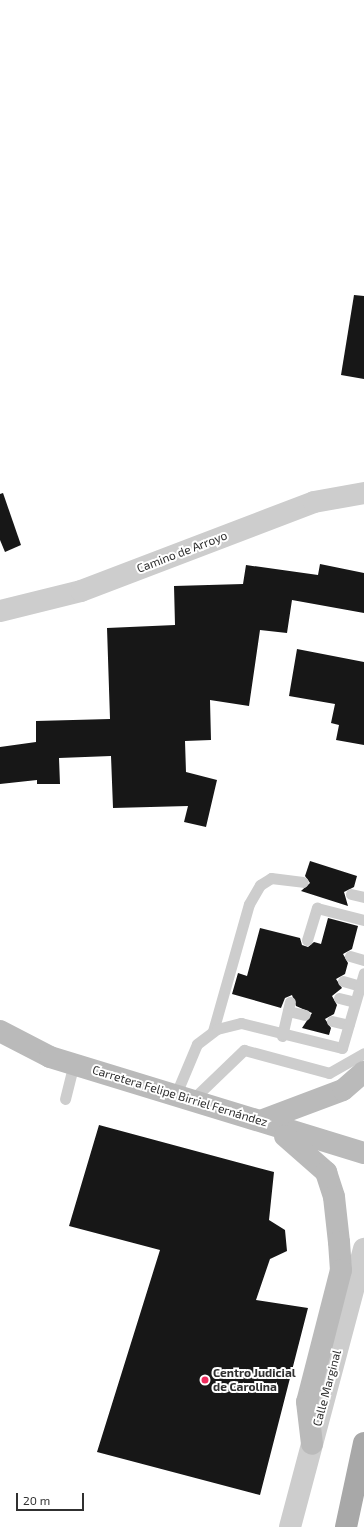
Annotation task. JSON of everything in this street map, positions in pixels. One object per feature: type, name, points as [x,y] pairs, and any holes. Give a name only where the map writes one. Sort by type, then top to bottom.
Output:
[{"type":"main road","points":[[346,1527],[364,1443]]},
{"type":"street","name":"Camino de Arroyo","points":[[0,611],[81,591],[314,502],[364,493]]},
{"type":"street","name":"Carretera Felipe Birriel Fernández","points":[[0,1031],[50,1057],[264,1120],[364,1153]]},
{"type":"street","points":[[264,1120],[342,1090],[364,1072]]},
{"type":"street","points":[[264,1120],[311,1155],[326,1172],[334,1197],[341,1270],[307,1402],[312,1444]]},
{"type":"street","name":"Calle Marginal","points":[[290,1527],[364,1249]]},
{"type":"street","points":[[348,1308],[364,1287]]},
{"type":"lane","points":[[213,1031],[249,904],[260,885],[271,878],[303,882]]},
{"type":"lane","points":[[351,894],[364,897]]},
{"type":"lane","points":[[307,940],[317,908],[364,920]]},
{"type":"lane","points":[[350,956],[364,960]]},
{"type":"lane","points":[[185,1097],[197,1044],[213,1031],[241,1023],[282,1036],[342,1048],[364,973]]},
{"type":"lane","points":[[343,981],[360,986]]},
{"type":"lane","points":[[339,998],[355,1002]]},
{"type":"lane","points":[[282,1036],[289,1006],[305,1015]]},
{"type":"lane","points":[[332,1021],[349,1025]]},
{"type":"lane","points":[[185,1097],[244,1050],[329,1073],[364,1053]]},
{"type":"lane","points":[[65,1099],[74,1064]]},
{"type":"building","points":[[354,295],[364,296],[364,379],[341,375]]},
{"type":"building","points":[[3,493],[21,545],[5,552],[0,540],[0,494]]},
{"type":"building","points":[[320,564],[364,573],[364,613],[292,600],[287,633],[260,630],[249,706],[210,700],[211,740],[185,741],[186,772],[217,780],[206,827],[184,822],[188,806],[113,808],[111,756],[59,758],[60,784],[37,784],[37,780],[0,784],[0,747],[36,742],[36,721],[110,719],[107,628],[175,625],[174,586],[243,584],[246,565],[318,575]]},
{"type":"building","points":[[297,649],[364,662],[364,745],[336,740],[339,725],[331,723],[335,704],[289,696]]},
{"type":"building","points":[[310,861],[357,876],[354,887],[344,892],[348,906],[301,891],[310,883],[305,876]]},
{"type":"building","points":[[328,918],[358,926],[352,949],[343,954],[348,963],[345,974],[336,979],[342,988],[332,996],[337,1005],[334,1014],[325,1019],[331,1028],[329,1035],[302,1028],[312,1013],[296,1006],[292,995],[285,998],[281,1008],[232,994],[238,973],[247,976],[260,928],[300,938],[302,945],[308,947],[314,942],[321,944]]},
{"type":"building","name":"Centro Judicial de Carolina","points":[[99,1125],[274,1172],[269,1220],[285,1230],[287,1251],[270,1259],[256,1300],[308,1308],[260,1495],[97,1452],[160,1250],[69,1226]]},
{"type":"place","name":"Centro Judicial de Carolina","points":[[205,1380]]}]
